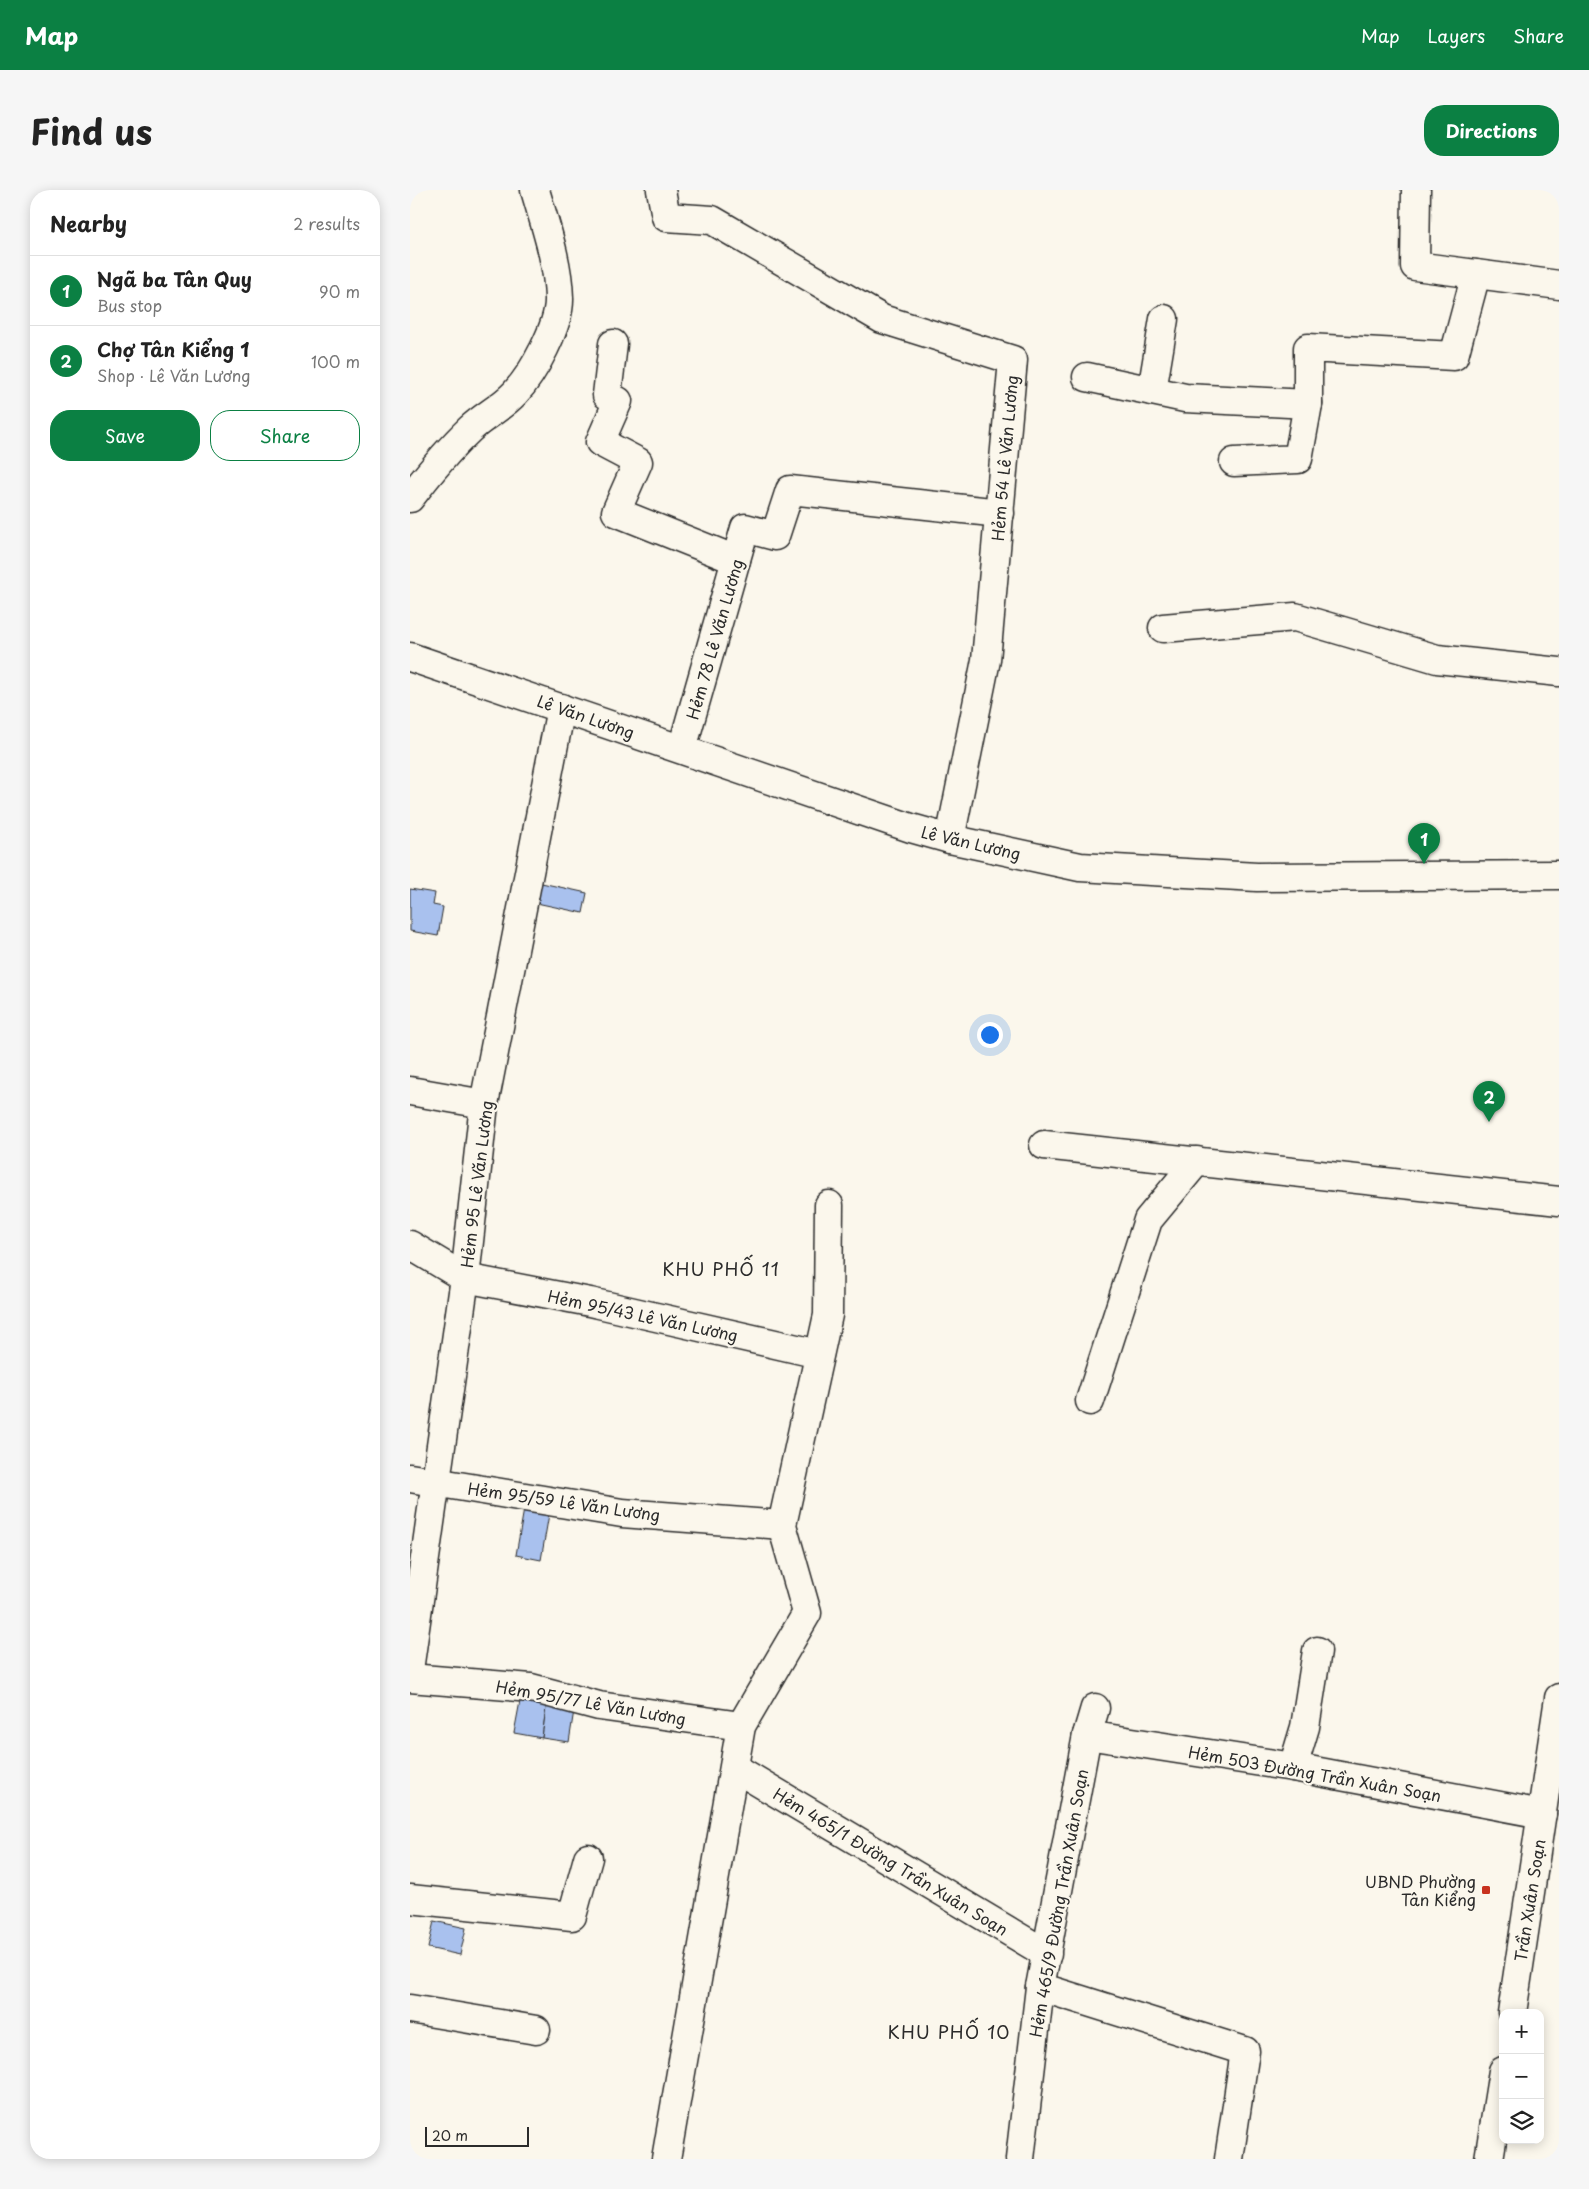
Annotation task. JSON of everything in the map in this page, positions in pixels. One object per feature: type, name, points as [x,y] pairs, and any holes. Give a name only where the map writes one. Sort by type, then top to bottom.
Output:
[{"type":"street","points":[[410,498],[433,467],[471,428],[514,394],[536,365],[551,333],[560,300],[552,248],[535,190]]},
{"type":"street","name":"Hẻm 54 Lê Văn Lương","points":[[661,190],[666,217],[712,220],[882,319],[1013,360],[986,660],[950,839]]},
{"type":"street","points":[[1416,190],[1415,266],[1559,285]]},
{"type":"street","points":[[1234,462],[1298,460],[1308,404],[1308,348],[1454,356],[1476,274]]},
{"type":"street","points":[[1152,391],[1164,319]]},
{"type":"street","points":[[613,344],[607,395],[618,401],[600,442],[638,462],[616,512],[736,560]]},
{"type":"street","points":[[1087,377],[1185,398],[1308,404]]},
{"type":"street","name":"Hẻm 78 Lê Văn Lương","points":[[682,749],[745,528],[775,536],[790,490],[1000,513]]},
{"type":"street","points":[[1163,628],[1296,617],[1437,659],[1559,672]]},
{"type":"street","name":"Lê Văn Lương","points":[[410,657],[911,828],[950,839],[1080,867],[1257,877],[1559,875]]},
{"type":"street","name":"Hẻm 95 Lê Văn Lương","points":[[410,1663],[423,1480],[465,1278],[484,1104],[561,708]]},
{"type":"street","points":[[410,1091],[484,1104]]},
{"type":"street","points":[[1044,1145],[1559,1201]]},
{"type":"street","points":[[1090,1401],[1148,1220],[1196,1161]]},
{"type":"street","points":[[666,2159],[742,1726],[807,1614],[782,1525],[828,1316],[829,1205]]},
{"type":"street","points":[[410,1245],[465,1278]]},
{"type":"street","name":"Hẻm 95/43 Lê Văn Lương","points":[[465,1278],[590,1302],[820,1354]]},
{"type":"street","name":"Hẻm 95/59 Lê Văn Lương","points":[[423,1480],[622,1513],[782,1525]]},
{"type":"street","points":[[1293,1767],[1305,1727],[1317,1651]]},
{"type":"street","name":"Hẻm 95/77 Lê Văn Lương","points":[[410,1678],[531,1688],[599,1706],[742,1726]]},
{"type":"street","name":"Trần Xuân Soạn","points":[[1513,2009],[1559,1698]]},
{"type":"street","name":"Hẻm 465/9 Đường Trần Xuân Soạn","points":[[1020,2159],[1040,1987],[1087,1735],[1095,1708]]},
{"type":"street","name":"Hẻm 503 Đường Trần Xuân Soạn","points":[[1087,1735],[1293,1767],[1542,1814]]},
{"type":"street","name":"Hẻm 465/1 Đường Trần Xuân Soạn","points":[[735,1768],[1047,1954]]},
{"type":"street","points":[[410,1899],[572,1916],[588,1858]]},
{"type":"street","points":[[1040,1987],[1245,2051],[1230,2159]]},
{"type":"street","points":[[410,2009],[536,2030]]},
{"type":"street","points":[[1489,2159],[1499,2096]]},
{"type":"building","points":[[537,882],[587,893],[583,913],[532,902]]},
{"type":"building","points":[[410,889],[435,893],[433,905],[443,907],[438,936],[410,931]]},
{"type":"building","points":[[524,1509],[549,1514],[541,1560],[516,1555]]},
{"type":"building","points":[[521,1696],[547,1700],[542,1738],[514,1733]]},
{"type":"building","points":[[547,1700],[575,1704],[569,1742],[542,1738]]},
{"type":"building","points":[[434,1921],[466,1928],[460,1955],[428,1948]]},
{"type":"place","name":"Ngã ba Tân Quy","points":[[1424,864]]},
{"type":"place","name":"Chợ Tân Kiểng 1","points":[[1489,1122]]},
{"type":"place","name":"UBND Phường Tân Kiểng","points":[[1486,1890]]},
{"type":"district","name":"KHU PHỐ 11","points":[[721,1268]]},
{"type":"district","name":"KHU PHỐ 10","points":[[949,2031]]}]
